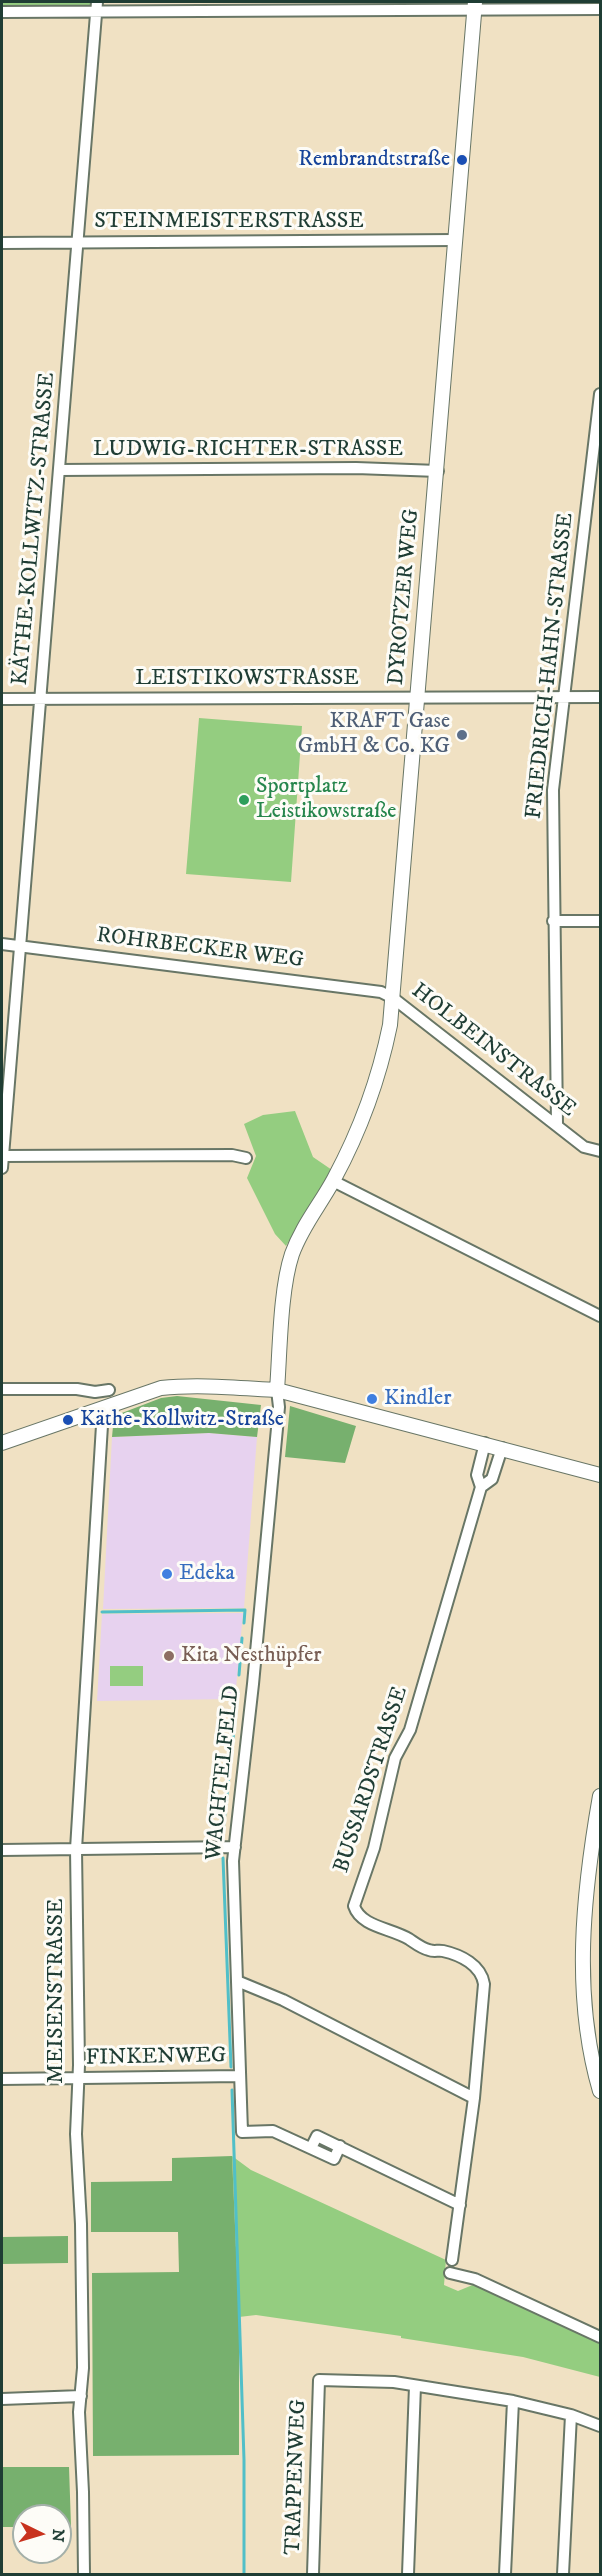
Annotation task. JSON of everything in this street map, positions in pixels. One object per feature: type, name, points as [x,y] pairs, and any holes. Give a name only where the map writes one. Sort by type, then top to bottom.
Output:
[{"type":"street","points":[[2,12],[97,7],[474,6],[600,9]]},
{"type":"street","name":"DYROTZER WEG","points":[[277,1390],[290,1262],[301,1231],[333,1181],[371,1100],[384,1056],[393,998],[438,471],[474,6]]},
{"type":"street","name":"KÄTHE-KOLLWITZ-STRASSE","points":[[2,1168],[97,7]]},
{"type":"street","name":"STEINMEISTERSTRASSE","points":[[2,243],[456,240]]},
{"type":"street","name":"FRIEDRICH-HAHN-STRASSE","points":[[556,1124],[553,790],[596,466],[600,394]]},
{"type":"street","name":"LUDWIG-RICHTER-STRASSE","points":[[59,470],[356,468],[438,471]]},
{"type":"street","name":"LEISTIKOWSTRASSE","points":[[2,699],[600,697]]},
{"type":"street","points":[[553,921],[600,921]]},
{"type":"street","name":"ROHRBECKER WEG","points":[[2,944],[381,992],[393,998]]},
{"type":"street","name":"HOLBEINSTRASSE","points":[[393,998],[584,1147],[600,1151]]},
{"type":"street","points":[[2,1156],[232,1155],[246,1158]]},
{"type":"street","points":[[333,1181],[600,1316]]},
{"type":"street","points":[[2,1443],[161,1388],[178,1386],[277,1390],[600,1475]]},
{"type":"street","points":[[2,1389],[77,1389],[95,1392],[109,1390]]},
{"type":"street","name":"WACHTELFELD","points":[[277,1390],[279,1407],[254,1684],[233,1861],[242,2132],[273,2131],[334,2159],[340,2146],[459,2205]]},
{"type":"street","name":"MEISENSTRASSE","points":[[84,2574],[79,2412],[81,2396],[81,2224],[76,2134],[79,2065],[76,1849],[102,1409]]},
{"type":"street","name":"BUSSARDSTRASSE","points":[[482,1486],[477,1475],[485,1443]]},
{"type":"street","name":"BUSSARDSTRASSE","points":[[452,2260],[474,2098],[483,1975],[473,1964],[447,1952],[428,1950],[408,1938],[366,1920],[356,1912],[354,1906],[374,1848],[395,1758],[410,1730],[482,1486],[492,1479],[502,1448]]},
{"type":"street","points":[[600,1796],[587,1894],[582,1967],[586,2027],[600,2091]]},
{"type":"street","points":[[2,1850],[235,1847]]},
{"type":"street","points":[[237,1981],[284,2000],[474,2098]]},
{"type":"street","name":"FINKENWEG","points":[[2,2079],[240,2076]]},
{"type":"street","points":[[450,2273],[475,2279],[600,2337]]},
{"type":"street","name":"TRAPPENWEG","points":[[313,2574],[319,2380],[394,2382],[415,2386]]},
{"type":"street","points":[[408,2574],[415,2386],[513,2401],[571,2415],[600,2426]]},
{"type":"street","points":[[2,2399],[81,2396]]},
{"type":"street","points":[[505,2574],[513,2401]]},
{"type":"street","points":[[563,2574],[571,2415]]},
{"type":"shaded area","points":[[209,1433],[257,1437],[244,1608],[103,1609],[112,1437]]},
{"type":"shaded area","name":"Kita Nesthüpfer","points":[[243,1613],[235,1699],[97,1701],[102,1614]]},
{"type":"green space","points":[[2,2],[94,2],[93,9],[2,8]]},
{"type":"green space","name":"Sportplatz Leistikowstraße","points":[[199,718],[302,726],[291,882],[186,874]]},
{"type":"green space","points":[[295,1111],[313,1157],[332,1170],[286,1246],[275,1234],[247,1178],[256,1156],[244,1124],[263,1115]]},
{"type":"green space","points":[[177,1396],[261,1405],[257,1437],[209,1433],[112,1437],[114,1416],[161,1398]]},
{"type":"green space","points":[[290,1406],[356,1426],[345,1463],[285,1457]]},
{"type":"green space","points":[[110,1666],[143,1666],[143,1686],[110,1686]]},
{"type":"green space","points":[[232,2156],[251,2170],[446,2260],[444,2285],[458,2291],[475,2284],[600,2342],[600,2377],[523,2357],[401,2338],[401,2336],[256,2315],[239,2317]]},
{"type":"green space","points":[[232,2156],[239,2317],[239,2455],[93,2456],[92,2273],[179,2272],[178,2232],[91,2232],[91,2182],[172,2181],[172,2158]]},
{"type":"green space","points":[[68,2236],[68,2263],[2,2264],[2,2237]]},
{"type":"green space","points":[[2,2467],[69,2467],[70,2504],[12,2504],[12,2527],[2,2527]]},
{"type":"waterway","points":[[102,1612],[245,1610],[244,1623]]},
{"type":"waterway","points":[[239,1675],[242,1638]]},
{"type":"waterway","points":[[223,1831],[238,1692]]},
{"type":"waterway","points":[[223,1858],[231,2067]]},
{"type":"waterway","points":[[232,2090],[244,2460],[244,2574]]},
{"type":"place","name":"Rembrandtstraße","points":[[462,160]]},
{"type":"place","name":"KRAFT Gase GmbH & Co. KG","points":[[462,735]]},
{"type":"place","name":"Sportplatz Leistikowstraße","points":[[244,800]]},
{"type":"place","name":"Kindler","points":[[372,1399]]},
{"type":"place","name":"Käthe-Kollwitz-Straße","points":[[68,1420]]},
{"type":"place","name":"Edeka","points":[[167,1574]]},
{"type":"place","name":"Kita Nesthüpfer","points":[[169,1656]]}]
